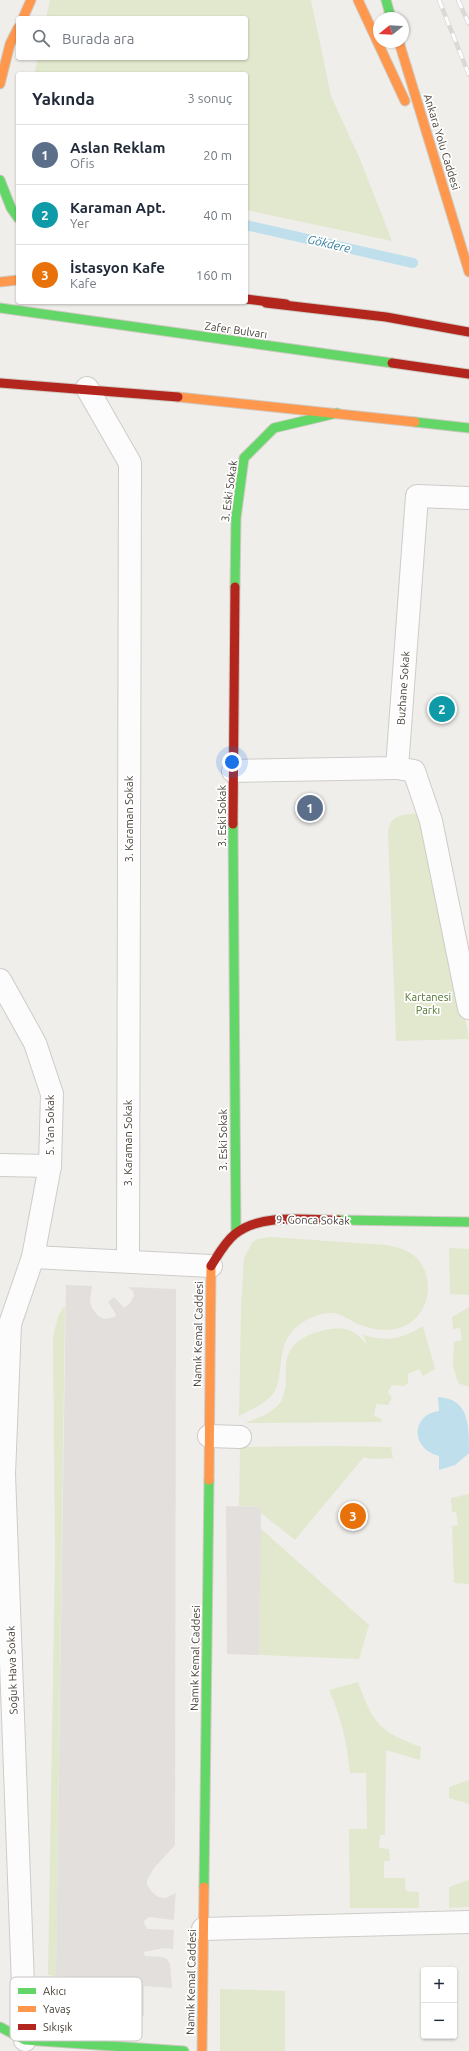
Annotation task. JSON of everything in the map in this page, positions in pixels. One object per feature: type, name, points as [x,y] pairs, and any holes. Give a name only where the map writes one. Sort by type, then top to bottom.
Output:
[{"type":"main road","points":[[23,16],[31,0]]},
{"type":"main road","points":[[358,0],[440,176]]},
{"type":"main road","points":[[386,0],[389,12]]},
{"type":"main road","points":[[0,84],[10,44],[16,32]]},
{"type":"main road","name":"Ankara Yolu Caddesi","points":[[401,48],[469,272]]},
{"type":"main road","points":[[0,180],[11,208],[16,215]]},
{"type":"main road","points":[[0,282],[16,280]]},
{"type":"main road","points":[[248,300],[386,317],[469,332]]},
{"type":"main road","name":"Zafer Bulvarı","points":[[0,308],[469,374]]},
{"type":"main road","points":[[0,382],[87,388],[469,428]]},
{"type":"main road","name":"3. Eski Sokak","points":[[236,1233],[233,771],[236,518],[244,458],[274,428],[337,413]]},
{"type":"main road","name":"9. Gonca Sokak","points":[[211,1266],[223,1247],[236,1233],[267,1219],[469,1222]]},
{"type":"main road","name":"Namık Kemal Caddesi","points":[[202,2051],[211,1266]]},
{"type":"main road","name":"Namık Kemal Caddesi","points":[[0,2027],[10,2032]]},
{"type":"main road","name":"Namık Kemal Caddesi","points":[[39,2041],[184,2051]]},
{"type":"street","name":"3. Karaman Sokak","points":[[87,388],[130,463],[128,1261]]},
{"type":"street","name":"Buzhane Sokak","points":[[397,768],[417,496],[469,498]]},
{"type":"street","points":[[233,771],[397,768],[414,771],[431,822],[469,1008]]},
{"type":"street","name":"5. Yan Sokak","points":[[0,980],[35,1043],[52,1094],[50,1166],[33,1256]]},
{"type":"street","points":[[0,1164],[50,1166]]},
{"type":"street","points":[[33,1256],[211,1266]]},
{"type":"street","name":"Soğuk Hava Sokak","points":[[23,1977],[3,1426],[10,1324],[33,1256]]},
{"type":"street","points":[[209,1436],[240,1437]]},
{"type":"street","points":[[204,1929],[434,1915],[469,1922]]},
{"type":"green space","points":[[50,0],[311,0],[331,96],[360,159],[392,241],[248,210],[248,72],[34,72],[38,60],[248,60],[248,16],[46,16]]},
{"type":"green space","name":"Kartanesi Parkı","points":[[418,813],[430,831],[469,1039],[396,1041],[388,833],[389,827],[394,819],[402,815]]},
{"type":"green space","points":[[270,1237],[387,1245],[402,1249],[410,1253],[424,1268],[427,1277],[427,1297],[424,1307],[418,1316],[410,1323],[391,1330],[364,1326],[333,1313],[320,1315],[302,1322],[291,1333],[286,1341],[281,1360],[277,1387],[273,1394],[262,1404],[239,1416],[241,1308],[244,1258],[252,1243],[257,1239]]},
{"type":"green space","points":[[449,1248],[469,1249],[469,1295],[450,1294]]},
{"type":"green space","points":[[65,1305],[56,1976],[48,1975],[55,1556],[53,1337],[58,1316]]},
{"type":"green space","points":[[469,1307],[469,1387],[458,1383],[453,1365],[454,1342],[462,1340],[460,1328],[453,1329],[452,1317]]},
{"type":"green space","points":[[423,1326],[435,1369],[423,1376],[419,1369],[408,1374],[408,1383],[404,1386],[392,1385],[388,1392],[392,1398],[388,1405],[376,1404],[374,1416],[382,1419],[381,1422],[245,1423],[268,1413],[280,1402],[286,1386],[288,1356],[291,1349],[301,1339],[322,1331],[342,1328],[355,1333],[367,1345],[363,1335],[387,1339],[394,1338],[408,1334]]},
{"type":"green space","points":[[240,1447],[391,1447],[393,1458],[371,1459],[364,1457],[295,1540],[261,1513],[261,1507],[239,1506]]},
{"type":"green space","points":[[469,1494],[469,1584],[454,1583],[452,1526],[458,1525],[456,1512],[452,1512],[451,1498]]},
{"type":"green space","points":[[260,1528],[369,1625],[359,1659],[259,1655]]},
{"type":"green space","points":[[358,1682],[368,1708],[380,1725],[387,1731],[407,1742],[421,1747],[420,1760],[386,1750],[385,1835],[380,1835],[379,1848],[389,1849],[390,1861],[384,1861],[384,1878],[405,1878],[406,1891],[419,1892],[419,1908],[350,1908],[349,1829],[367,1829],[366,1773],[350,1773],[343,1730],[329,1690]]},
{"type":"green space","points":[[469,1780],[469,1804],[449,1798],[449,1787]]},
{"type":"green space","points":[[469,1880],[469,1907],[449,1908],[449,1887]]},
{"type":"green space","points":[[220,1989],[285,1991],[285,2051],[220,2051]]},
{"type":"shaded area","points":[[66,1285],[92,1286],[90,1301],[92,1308],[98,1316],[105,1319],[115,1317],[116,1314],[108,1302],[114,1297],[124,1308],[130,1303],[134,1296],[133,1291],[128,1287],[176,1289],[175,1845],[154,1868],[147,1880],[147,1885],[158,1897],[165,1898],[176,1893],[174,1920],[149,1917],[144,1921],[147,1929],[174,1930],[173,1949],[164,1948],[144,1952],[145,1956],[162,1957],[167,1959],[170,1964],[172,1988],[144,1986],[144,2016],[142,2016],[142,1977],[56,1976]]},
{"type":"shaded area","points":[[226,1506],[261,1507],[259,1655],[227,1654]]},
{"type":"water","points":[[438,1397],[456,1402],[465,1414],[469,1432],[469,1453],[455,1465],[439,1470],[439,1456],[429,1452],[423,1446],[419,1439],[418,1432],[419,1424],[423,1418],[430,1413],[439,1411]]},
{"type":"waterway","name":"Gökdere","points":[[248,225],[413,263]]},
{"type":"railway","points":[[439,0],[469,75]]},
{"type":"railway","points":[[458,0],[469,24]]},
{"type":"traffic: fast","points":[[386,0],[389,12]]},
{"type":"traffic: fast","points":[[0,180],[11,208],[16,215]]},
{"type":"traffic: fast","points":[[0,308],[392,363]]},
{"type":"traffic: fast","points":[[235,587],[236,518],[244,458],[274,428],[337,413]]},
{"type":"traffic: fast","points":[[415,422],[469,428]]},
{"type":"traffic: fast","points":[[233,824],[236,1233]]},
{"type":"traffic: fast","points":[[338,1220],[469,1222]]},
{"type":"traffic: fast","points":[[204,1887],[209,1480]]},
{"type":"traffic: fast","points":[[0,2027],[10,2032]]},
{"type":"traffic: fast","points":[[39,2041],[184,2051]]},
{"type":"traffic: slow","points":[[24,16],[31,0]]},
{"type":"traffic: slow","points":[[358,0],[405,101]]},
{"type":"traffic: slow","points":[[0,84],[10,44],[16,32]]},
{"type":"traffic: slow","points":[[401,48],[469,272]]},
{"type":"traffic: slow","points":[[0,282],[16,280]]},
{"type":"traffic: slow","points":[[178,397],[415,422]]},
{"type":"traffic: slow","points":[[209,1480],[211,1266]]},
{"type":"traffic: slow","points":[[202,2051],[204,1887]]},
{"type":"traffic: jam","points":[[248,299],[286,304]]},
{"type":"traffic: jam","points":[[266,303],[386,317],[469,332]]},
{"type":"traffic: jam","points":[[392,363],[469,374]]},
{"type":"traffic: jam","points":[[0,383],[178,397]]},
{"type":"traffic: jam","points":[[233,824],[235,587]]},
{"type":"traffic: jam","points":[[211,1266],[231,1237],[246,1227],[271,1220],[284,1219],[338,1220]]},
{"type":"place","name":"Karaman Apt.","points":[[442,709]]},
{"type":"place","name":"Aslan Reklam","points":[[310,808]]},
{"type":"place","name":"İstasyon Kafe","points":[[353,1516]]}]
